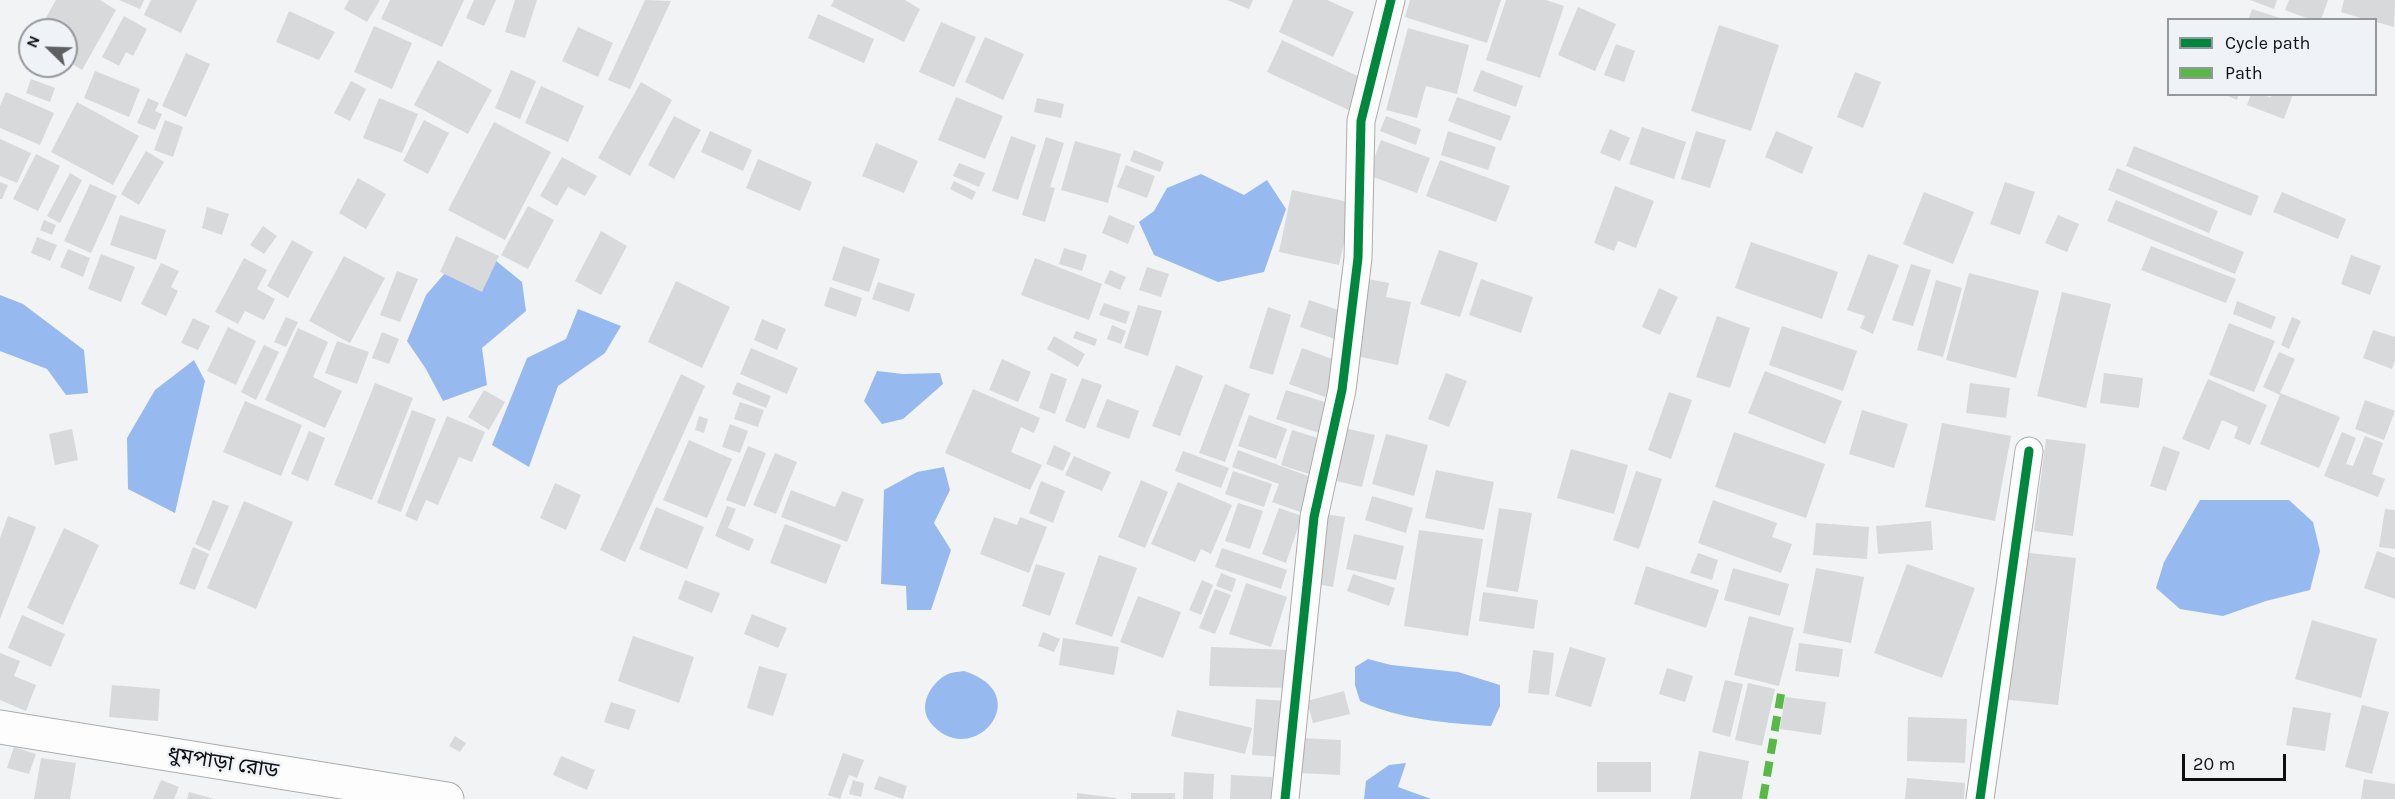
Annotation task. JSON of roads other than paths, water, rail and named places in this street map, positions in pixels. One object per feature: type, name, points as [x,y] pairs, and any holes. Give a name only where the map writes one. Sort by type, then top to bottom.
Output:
[{"type":"main road","name":"ধুমপাড়া রোড","points":[[0,727],[447,799]]},
{"type":"street","points":[[1285,799],[1314,517],[1342,390],[1358,258],[1361,121],[1391,0]]},
{"type":"street","points":[[1980,799],[2029,451]]},
{"type":"water","points":[[1201,174],[1244,195],[1267,180],[1286,209],[1264,272],[1218,282],[1154,255],[1139,222],[1154,211],[1167,188]]},
{"type":"water","points":[[484,251],[522,282],[526,311],[482,348],[487,385],[443,401],[426,369],[407,341],[426,295],[452,265]]},
{"type":"water","points":[[0,295],[23,304],[84,350],[88,393],[66,395],[47,369],[0,351]]},
{"type":"water","points":[[578,309],[621,326],[605,353],[558,386],[529,467],[492,445],[527,358],[566,339]]},
{"type":"water","points":[[194,360],[205,381],[175,513],[128,489],[127,438],[155,390]]},
{"type":"water","points":[[877,371],[903,374],[940,373],[943,384],[903,419],[882,424],[864,401]]},
{"type":"water","points":[[944,467],[950,490],[934,523],[951,550],[931,610],[907,610],[906,586],[881,584],[884,490],[917,472]]},
{"type":"water","points":[[2200,500],[2289,500],[2313,522],[2320,551],[2310,590],[2266,601],[2223,616],[2180,609],[2156,588],[2164,562]]},
{"type":"water","points":[[1368,659],[1391,665],[1458,672],[1500,685],[1500,706],[1491,726],[1424,720],[1376,707],[1360,701],[1355,685],[1355,667]]},
{"type":"water","points":[[964,671],[986,682],[996,696],[997,711],[990,725],[978,735],[963,739],[946,735],[930,722],[925,709],[931,690],[940,679],[948,674]]},
{"type":"water","points":[[1406,763],[1398,787],[1431,799],[1364,799],[1366,781],[1389,765]]}]
